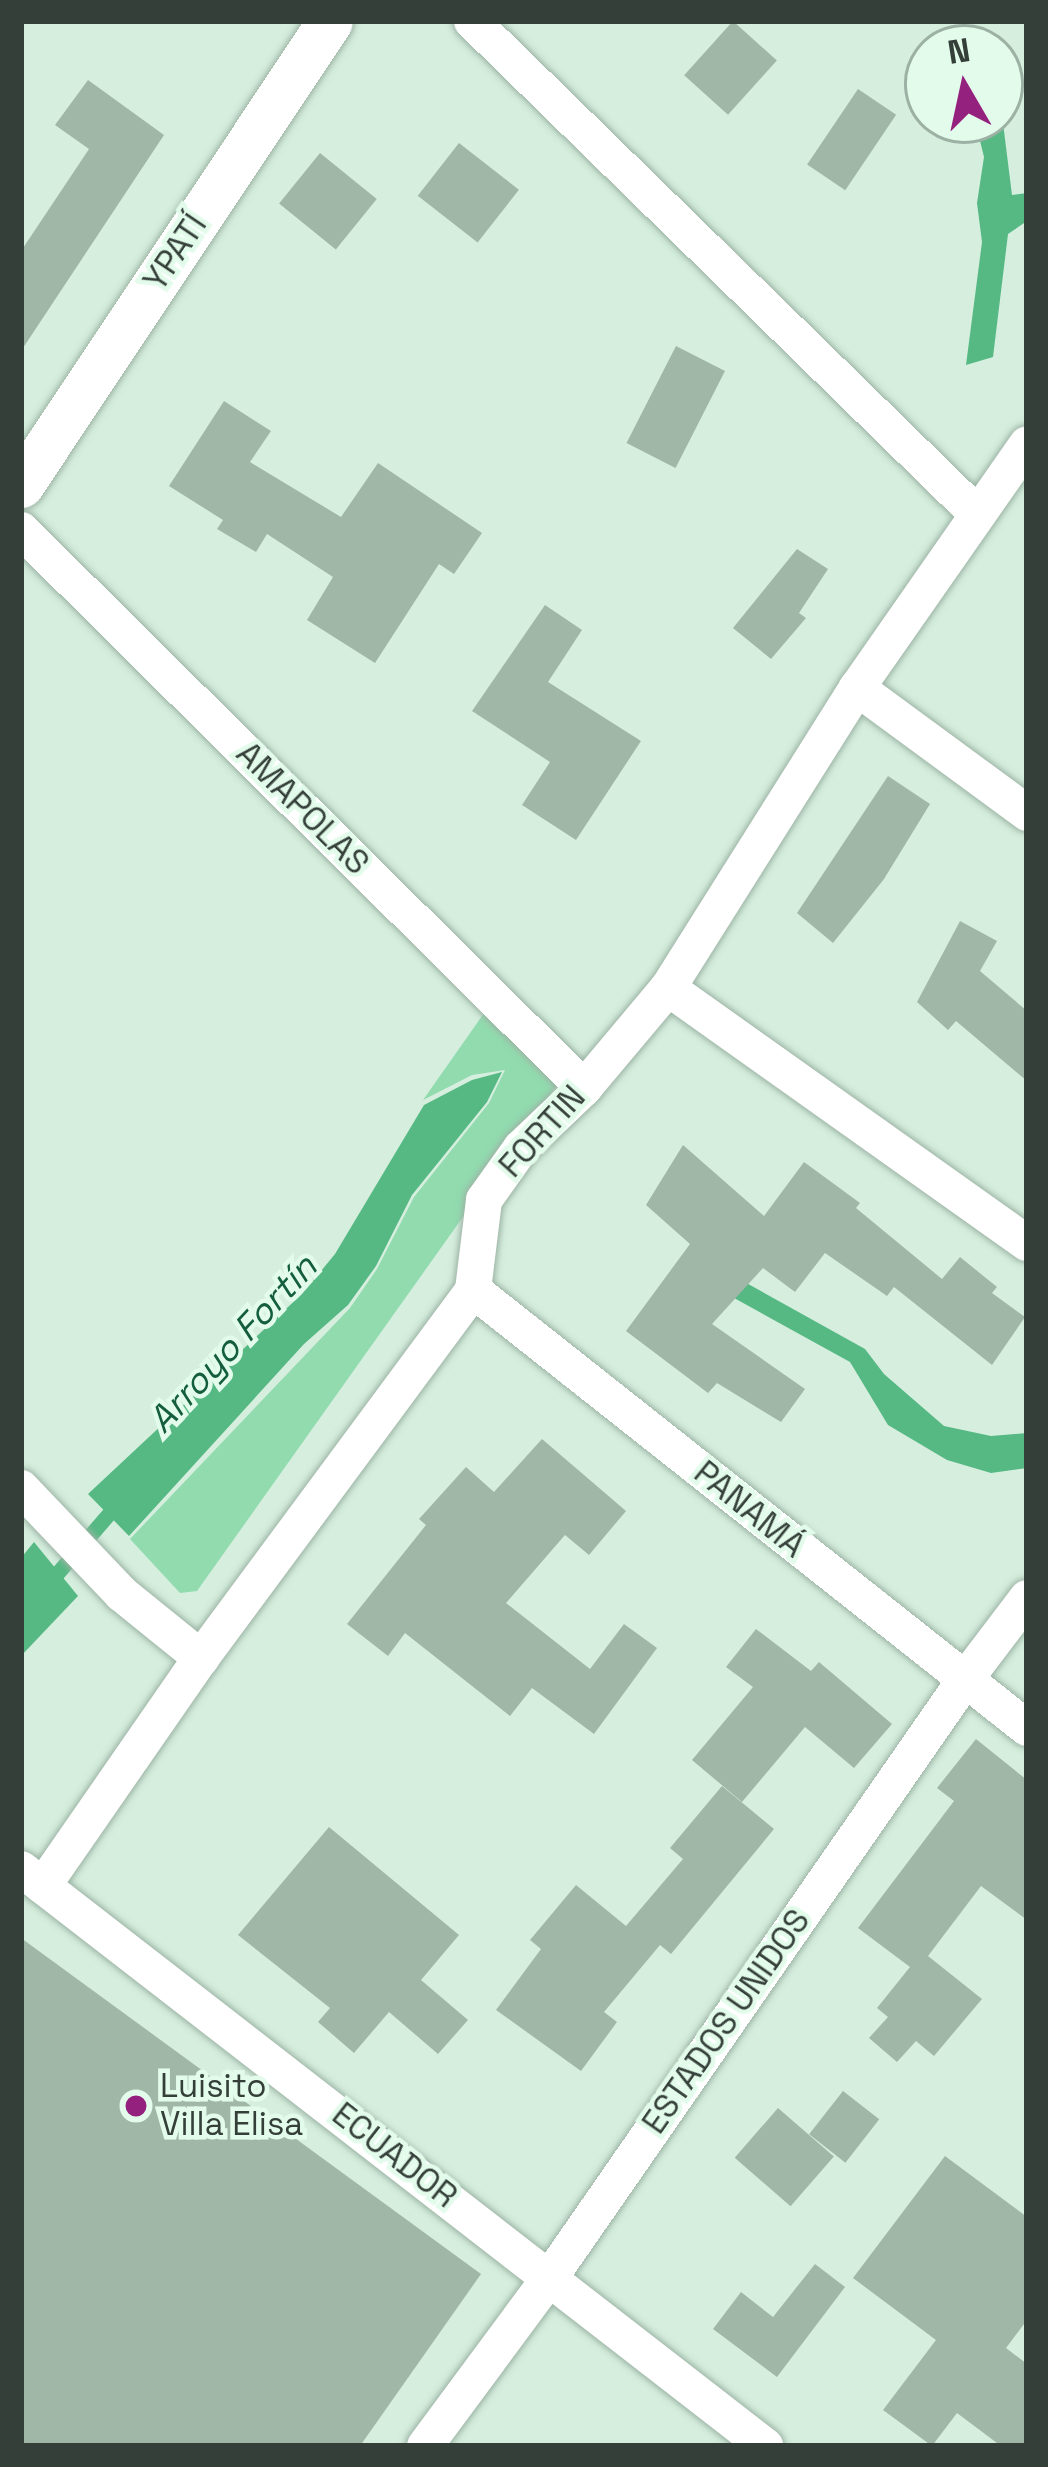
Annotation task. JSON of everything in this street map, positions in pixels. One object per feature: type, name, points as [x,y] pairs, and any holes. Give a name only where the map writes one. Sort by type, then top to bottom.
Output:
[{"type":"street","name":"YPATÍ","points":[[21,485],[330,21]]},
{"type":"street","points":[[472,21],[975,512]]},
{"type":"street","name":"FORTIN","points":[[32,1877],[473,1290],[484,1200],[521,1148],[584,1088],[668,988],[857,688],[975,512],[1027,444]]},
{"type":"street","name":"AMAPOLAS","points":[[21,530],[584,1088]]},
{"type":"street","points":[[857,688],[1027,813]]},
{"type":"street","points":[[668,988],[1027,1243]]},
{"type":"street","name":"PANAMÁ","points":[[473,1290],[1027,1728]]},
{"type":"street","points":[[33,1500],[122,1594],[201,1658]]},
{"type":"street","name":"ESTADOS UNIDOS","points":[[425,2446],[551,2276],[964,1681],[1027,1598]]},
{"type":"street","name":"ECUADOR","points":[[32,1877],[765,2446]]},
{"type":"shaded area","points":[[981,144],[1006,144],[1012,195],[1027,193],[1027,221],[1008,234],[993,357],[966,365],[982,242],[977,203],[984,157]]},
{"type":"shaded area","points":[[494,999],[566,1072],[197,1591],[180,1593],[130,1539],[350,1308],[377,1269],[414,1197],[489,1103],[505,1070],[472,1075],[423,1100]]},
{"type":"shaded area","points":[[502,1072],[487,1102],[412,1195],[376,1266],[348,1305],[304,1344],[129,1536],[88,1494],[302,1294],[335,1254],[424,1105],[472,1080]]},
{"type":"shaded area","points":[[696,1255],[865,1349],[884,1374],[944,1426],[991,1436],[1027,1433],[1027,1468],[991,1473],[947,1460],[888,1425],[850,1362],[687,1272]]},
{"type":"shaded area","points":[[34,1542],[78,1596],[21,1656],[21,1558]]},
{"type":"building","points":[[733,21],[777,60],[728,115],[684,75]]},
{"type":"building","points":[[88,80],[164,135],[21,351],[21,251],[89,149],[55,125]]},
{"type":"building","points":[[858,89],[896,115],[845,190],[807,164]]},
{"type":"building","points":[[459,143],[519,190],[478,243],[418,196]]},
{"type":"building","points":[[320,153],[377,199],[336,249],[279,204]]},
{"type":"building","points":[[676,346],[725,371],[676,468],[627,443]]},
{"type":"building","points":[[224,401],[271,431],[250,462],[341,517],[378,463],[482,533],[454,574],[439,564],[375,663],[307,620],[333,577],[267,534],[256,552],[217,529],[223,520],[169,486]]},
{"type":"building","points":[[797,549],[828,569],[799,613],[806,618],[771,659],[733,628]]},
{"type":"building","points":[[545,605],[582,630],[548,682],[641,741],[576,840],[522,805],[550,762],[472,711]]},
{"type":"building","points":[[888,776],[930,804],[884,879],[833,943],[797,913]]},
{"type":"building","points":[[960,921],[997,941],[980,971],[1027,1011],[1027,1081],[956,1021],[948,1030],[917,1002]]},
{"type":"building","points":[[683,1145],[764,1216],[804,1162],[860,1203],[856,1208],[942,1279],[960,1257],[997,1287],[992,1293],[1025,1317],[992,1365],[894,1287],[887,1296],[825,1253],[795,1292],[763,1268],[712,1324],[805,1389],[781,1422],[717,1383],[708,1393],[626,1331],[690,1244],[646,1205]]},
{"type":"building","points":[[542,1439],[626,1511],[589,1555],[565,1535],[506,1603],[590,1669],[624,1624],[657,1648],[594,1734],[532,1688],[510,1716],[405,1633],[388,1656],[347,1624],[426,1525],[419,1519],[466,1467],[494,1492]]},
{"type":"building","points":[[756,1629],[811,1671],[819,1662],[892,1724],[854,1768],[805,1727],[742,1802],[692,1760],[753,1687],[726,1667]]},
{"type":"building","points":[[976,1739],[1027,1780],[1027,1920],[981,1886],[928,1956],[982,1999],[934,2056],[916,2041],[897,2062],[869,2038],[888,2017],[877,2008],[910,1967],[858,1928],[954,1801],[937,1788]]},
{"type":"building","points":[[722,1786],[774,1829],[671,1954],[660,1945],[604,2012],[617,2022],[581,2071],[496,2010],[541,1949],[530,1940],[576,1885],[626,1926],[683,1859],[670,1848]]},
{"type":"building","points":[[329,1827],[459,1935],[421,1980],[468,2020],[438,2054],[389,2012],[354,2053],[318,2022],[330,2008],[238,1935]]},
{"type":"building","name":"Luisito Villa Elisa","points":[[21,1938],[481,2274],[360,2446],[21,2446]]},
{"type":"building","points":[[843,2091],[879,2119],[845,2163],[809,2134]]},
{"type":"building","points":[[778,2108],[834,2157],[791,2206],[735,2158]]},
{"type":"building","points":[[945,2156],[1027,2217],[1027,2320],[1006,2348],[1027,2364],[1027,2446],[1001,2446],[957,2413],[932,2446],[883,2410],[936,2340],[853,2278]]},
{"type":"building","points":[[815,2264],[845,2287],[777,2377],[713,2329],[741,2292],[773,2317]]},
{"type":"waterway","name":"Arroyo Fortín","points":[[21,1615],[119,1502]]},
{"type":"place","name":"Luisito Villa Elisa","points":[[136,2106]]}]
